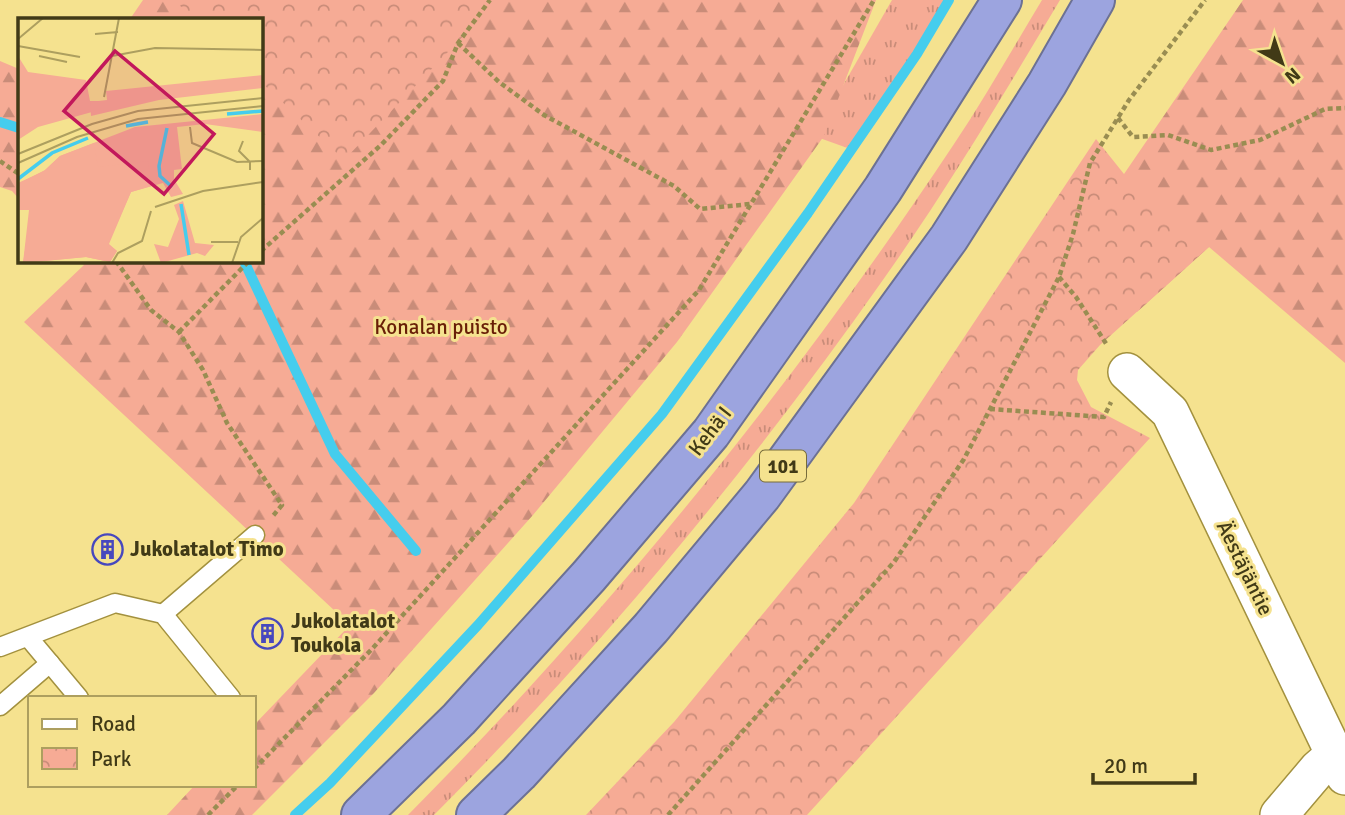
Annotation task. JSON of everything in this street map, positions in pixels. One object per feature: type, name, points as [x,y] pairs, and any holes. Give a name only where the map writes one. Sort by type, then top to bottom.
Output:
[{"type":"highway","name":"Kehä I","points":[[360,815],[459,719],[589,576],[710,433],[883,189],[1002,0]]},
{"type":"highway","name":"101","points":[[476,815],[519,773],[651,628],[762,495],[949,238],[1047,84],[1095,0]]},
{"type":"street","name":"Äestäjäntie","points":[[1127,372],[1170,412],[1340,766]]},
{"type":"street","points":[[1279,815],[1318,769],[1340,766]]},
{"type":"lane","points":[[163,614],[255,535]]},
{"type":"lane","points":[[0,647],[115,603],[163,614],[229,696]]},
{"type":"lane","points":[[28,637],[77,696]]},
{"type":"lane","points":[[0,706],[50,663]]},
{"type":"path","points":[[262,250],[381,145],[443,81],[458,43],[490,0]]},
{"type":"path","points":[[256,767],[371,650],[699,290],[874,0]]},
{"type":"path","points":[[668,815],[894,562],[964,459],[1059,277],[1090,163],[1129,100],[1205,0]]},
{"type":"path","points":[[458,43],[499,82],[544,116],[674,186],[701,209],[751,204]]},
{"type":"path","points":[[1118,118],[1133,137],[1168,135],[1211,150],[1260,140],[1325,108],[1345,108]]},
{"type":"path","points":[[0,161],[18,173]]},
{"type":"path","points":[[117,262],[151,310],[179,332],[203,370],[227,424],[282,505],[255,535]]},
{"type":"path","points":[[179,332],[248,262]]},
{"type":"path","points":[[1059,277],[1127,372]]},
{"type":"path","points":[[990,409],[1104,416]]},
{"type":"path","points":[[208,815],[236,787]]},
{"type":"green space","name":"Konalan puisto","points":[[143,0],[876,0],[824,136],[677,342],[533,515],[374,693],[252,815],[167,815],[193,787],[256,787],[256,723],[350,625],[24,322],[84,265],[81,262],[262,262],[262,18],[131,18]]},
{"type":"green space","points":[[174,0],[498,0],[344,160],[262,83],[262,18],[193,18]]},
{"type":"green space","points":[[892,0],[945,0],[853,150],[814,136]]},
{"type":"green space","points":[[1042,0],[1060,0],[931,209],[781,419],[671,556],[556,688],[496,752],[434,815],[408,815],[556,658],[628,576],[764,408],[893,234],[988,91]]},
{"type":"green space","points":[[1243,0],[1345,0],[1345,363],[1209,247],[1137,312],[1097,218]]},
{"type":"green space","points":[[0,61],[18,69],[18,198],[12,191],[0,187]]},
{"type":"green space","points":[[1096,139],[1124,174],[1209,247],[1100,345],[1078,370],[1077,380],[1091,407],[1150,438],[807,815],[586,815],[674,722],[854,503]]},
{"type":"waterway","points":[[295,815],[330,783],[478,625],[662,414],[808,213],[917,54],[949,0]]},
{"type":"waterway","points":[[0,122],[18,128]]},
{"type":"waterway","points":[[244,262],[335,454],[416,551]]},
{"type":"place","name":"Jukolatalot Timo","points":[[107,549]]},
{"type":"place","name":"Jukolatalot Toukola","points":[[268,633]]}]
